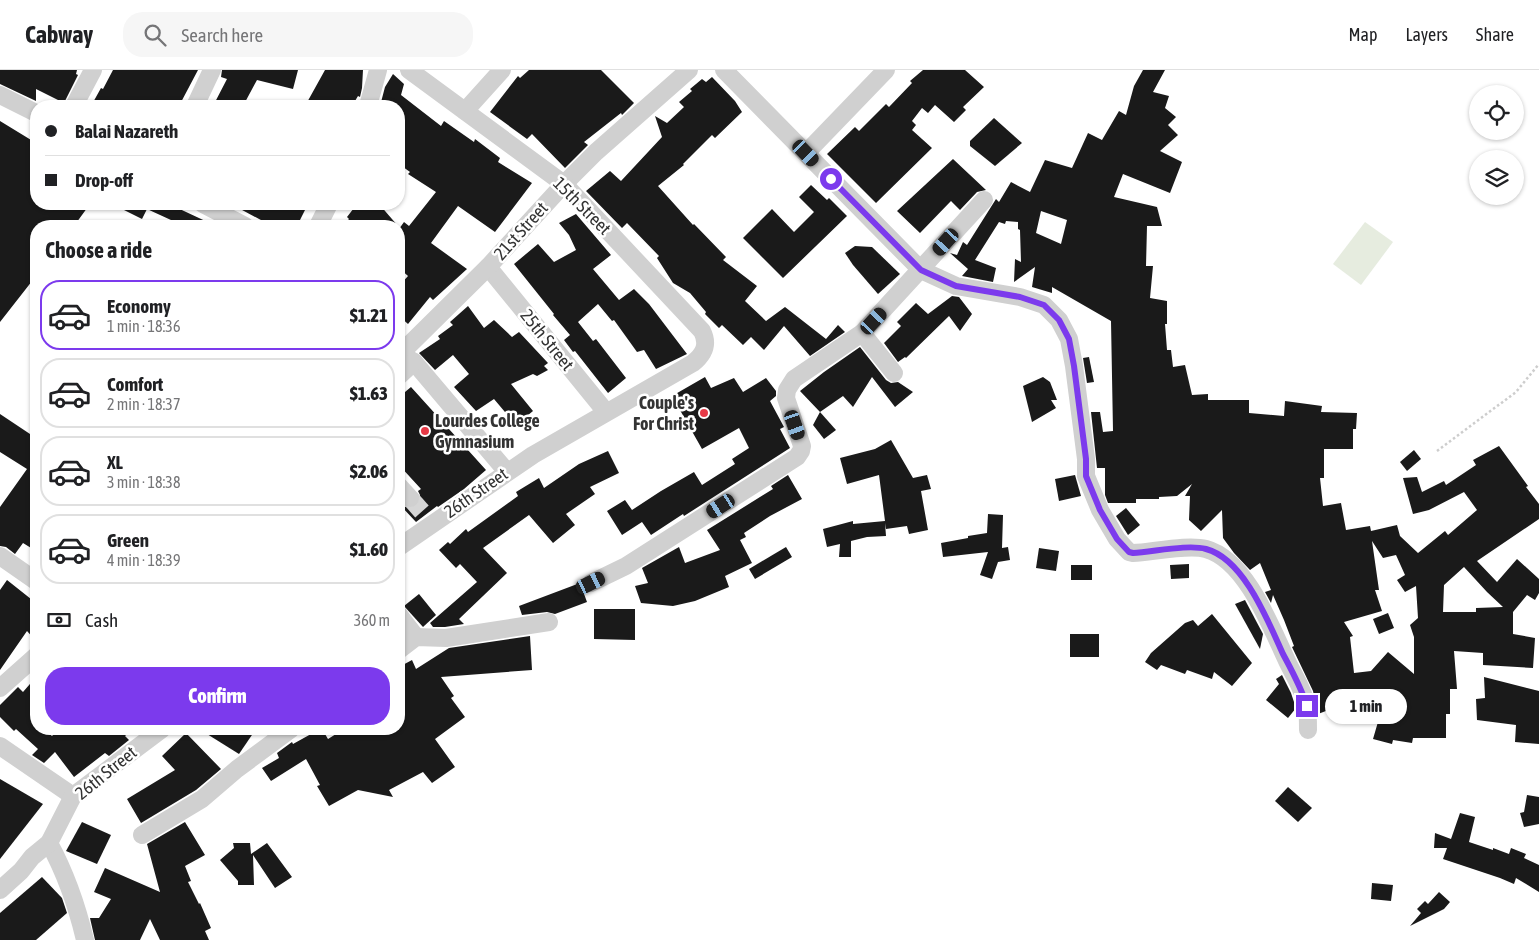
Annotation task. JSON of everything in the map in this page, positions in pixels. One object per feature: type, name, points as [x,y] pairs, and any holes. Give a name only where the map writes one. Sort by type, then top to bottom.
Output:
[{"type":"street","points":[[77,100],[93,70]]},
{"type":"street","points":[[198,100],[212,70]]},
{"type":"street","points":[[370,100],[378,70]]},
{"type":"street","name":"15th Street","points":[[409,70],[564,184],[702,331],[706,347]]},
{"type":"street","points":[[465,111],[502,70]]},
{"type":"street","name":"21st Street","points":[[405,355],[564,184],[596,152],[689,70]]},
{"type":"street","points":[[724,70],[921,270],[956,286],[1020,297],[1044,305],[1059,320],[1069,339],[1074,366],[1086,459],[1086,476],[1100,510],[1117,539],[1129,552],[1133,553],[1182,548],[1205,548],[1220,555],[1232,565],[1255,594],[1301,688],[1307,706],[1308,730]]},
{"type":"street","points":[[806,153],[886,70]]},
{"type":"street","points":[[0,95],[30,110]]},
{"type":"street","points":[[591,583],[626,566],[797,457],[802,446],[786,398],[790,384],[794,379],[862,333],[984,200]]},
{"type":"street","points":[[214,210],[234,220]]},
{"type":"street","name":"25th Street","points":[[488,267],[606,412]]},
{"type":"street","points":[[862,333],[894,373]]},
{"type":"street","name":"26th Street","points":[[405,542],[429,520],[606,412],[693,363],[701,357],[706,347]]},
{"type":"street","points":[[405,357],[507,472]]},
{"type":"street","points":[[0,556],[30,577]]},
{"type":"street","points":[[405,645],[416,637],[446,638],[549,622]]},
{"type":"street","points":[[405,623],[416,637]]},
{"type":"street","points":[[0,688],[30,661]]},
{"type":"street","name":"26th Street","points":[[0,890],[21,871],[32,857],[49,843],[73,796],[154,735]]},
{"type":"street","points":[[142,836],[202,799],[237,769],[283,735]]},
{"type":"street","points":[[0,746],[73,796]]},
{"type":"street","points":[[49,843],[67,879],[78,909],[85,940]]},
{"type":"path","points":[[1436,451],[1516,392],[1539,364]]},
{"type":"shaded area","points":[[1365,222],[1393,242],[1361,285],[1333,264]]},
{"type":"building","points":[[0,70],[77,70],[76,74],[78,75],[66,100],[58,100],[36,89],[36,100],[34,100],[0,84]]},
{"type":"building","points":[[113,70],[198,70],[182,100],[94,100],[101,88],[103,89]]},
{"type":"building","points":[[222,70],[298,70],[293,89],[257,80],[246,100],[216,100],[227,79],[221,77]]},
{"type":"building","points":[[325,70],[363,70],[360,97],[358,96],[356,100],[308,100]]},
{"type":"building","points":[[529,70],[601,70],[634,103],[622,115],[621,113],[584,142],[588,145],[565,168],[532,134],[527,139],[490,112],[518,76],[520,78]]},
{"type":"building","points":[[923,70],[965,70],[984,87],[963,107],[966,110],[954,122],[935,105],[928,113],[922,108],[912,121],[916,125],[912,130],[932,148],[876,203],[827,154],[855,127],[859,131],[886,104],[889,107],[912,83],[910,81]]},
{"type":"building","points":[[1143,70],[1165,70],[1153,92],[1169,96],[1165,108],[1176,117],[1168,125],[1178,135],[1160,151],[1182,162],[1170,193],[1123,174],[1114,197],[1157,207],[1162,226],[1147,226],[1146,266],[1153,266],[1150,298],[1167,301],[1167,324],[1165,324],[1167,350],[1171,350],[1173,367],[1185,365],[1192,395],[1208,394],[1208,400],[1249,400],[1249,413],[1284,416],[1285,401],[1322,406],[1321,412],[1357,413],[1356,429],[1353,429],[1353,449],[1324,449],[1324,478],[1320,478],[1323,506],[1341,503],[1346,530],[1370,526],[1371,531],[1397,525],[1400,536],[1418,553],[1445,531],[1448,535],[1477,510],[1464,492],[1429,510],[1413,514],[1403,478],[1417,477],[1422,492],[1444,481],[1446,485],[1476,465],[1473,460],[1499,446],[1539,504],[1539,519],[1477,561],[1497,582],[1517,559],[1539,579],[1539,593],[1535,600],[1527,595],[1513,612],[1513,634],[1535,638],[1533,668],[1483,665],[1483,653],[1454,651],[1457,689],[1450,689],[1450,714],[1446,714],[1446,738],[1413,738],[1412,743],[1393,740],[1392,744],[1373,739],[1380,715],[1340,719],[1339,706],[1318,714],[1313,691],[1292,647],[1294,646],[1284,620],[1273,595],[1271,603],[1265,592],[1271,590],[1260,563],[1250,570],[1223,538],[1222,510],[1201,531],[1189,520],[1190,496],[1185,496],[1192,484],[1177,496],[1159,497],[1159,499],[1136,499],[1136,503],[1108,503],[1105,495],[1105,468],[1097,468],[1091,412],[1100,412],[1103,432],[1113,431],[1111,321],[1052,287],[1052,293],[1032,287],[1035,267],[1014,282],[1015,259],[1021,262],[1018,222],[1006,221],[1005,224],[999,222],[975,260],[996,268],[993,282],[962,276],[968,269],[950,253],[957,255],[963,242],[967,245],[996,199],[999,202],[1011,182],[1030,192],[1045,160],[1072,168],[1088,133],[1102,140],[1119,111],[1126,115],[1134,86]],"holes":[[[1041,211],[1067,220],[1061,244],[1036,233]],[[1372,541],[1383,558],[1396,555],[1405,575],[1397,580],[1405,592],[1416,586],[1418,618],[1410,625],[1414,637],[1414,674],[1388,652],[1371,671],[1354,673],[1350,637],[1353,636],[1344,622],[1382,611],[1375,590],[1379,590]],[[1464,567],[1503,607],[1476,608],[1476,612],[1443,612],[1444,585]]]},
{"type":"building","points":[[393,74],[404,84],[401,95],[441,126],[444,121],[474,142],[475,139],[500,158],[498,162],[532,183],[495,232],[458,206],[431,243],[467,269],[433,300],[430,297],[408,324],[405,321],[405,279],[408,276],[405,273],[405,223],[409,226],[436,192],[408,174],[410,172],[405,168],[405,100],[382,100],[385,87]]},
{"type":"building","points":[[712,77],[735,101],[742,112],[715,138],[712,135],[684,165],[658,186],[693,225],[726,257],[723,260],[757,286],[745,301],[766,321],[785,307],[826,339],[838,325],[845,332],[810,356],[784,326],[764,350],[751,337],[743,345],[722,325],[719,328],[705,314],[706,312],[690,293],[673,283],[657,258],[659,256],[627,223],[622,228],[586,191],[610,171],[621,181],[662,137],[655,116],[667,123],[684,107],[679,102],[692,91],[690,89],[702,79],[706,82]]},
{"type":"building","points":[[994,118],[1022,143],[995,166],[970,146],[970,141]]},
{"type":"building","points":[[0,121],[30,139],[30,210],[86,210],[78,220],[30,220],[30,284],[0,322]]},
{"type":"building","points":[[953,159],[986,190],[977,192],[960,210],[951,201],[920,233],[897,211]]},
{"type":"building","points":[[811,185],[827,200],[829,198],[847,216],[783,278],[743,238],[772,209],[794,232],[814,212],[799,197]]},
{"type":"building","points":[[124,210],[146,210],[142,219]]},
{"type":"building","points":[[149,210],[182,210],[203,220],[171,220]]},
{"type":"building","points":[[242,210],[305,210],[300,220],[261,220]]},
{"type":"building","points":[[352,210],[384,210],[393,220],[348,220],[347,217]]},
{"type":"building","points":[[576,214],[611,255],[593,269],[619,300],[634,289],[649,304],[687,354],[656,369],[644,350],[637,352],[614,320],[612,321],[598,304],[578,322],[593,341],[596,339],[626,378],[608,393],[564,340],[570,335],[514,264],[538,244],[554,262],[576,250],[569,235],[559,223]]},
{"type":"building","points":[[855,246],[872,247],[900,274],[878,294],[845,253]]},
{"type":"building","points":[[952,296],[959,297],[972,314],[960,331],[949,316],[906,358],[898,362],[884,343],[901,326],[897,322],[916,303],[928,314]]},
{"type":"building","points":[[468,306],[484,328],[494,320],[512,337],[519,332],[548,363],[544,366],[548,370],[537,376],[533,374],[511,384],[533,411],[516,425],[494,399],[476,411],[454,387],[469,374],[453,355],[435,370],[419,353],[440,339],[438,336],[453,325],[450,322]]},
{"type":"building","points":[[860,347],[886,380],[891,383],[898,382],[913,392],[895,407],[872,377],[853,407],[843,396],[820,412],[800,391]]},
{"type":"building","points":[[1089,357],[1094,382],[1087,383],[1083,358]]},
{"type":"building","points":[[705,377],[711,388],[734,378],[743,392],[766,378],[776,391],[776,396],[770,401],[784,427],[780,429],[790,448],[651,535],[642,522],[622,535],[607,511],[625,500],[632,510],[694,472],[702,485],[735,464],[732,459],[749,448],[739,428],[702,449],[672,396]]},
{"type":"building","points":[[1043,377],[1050,382],[1057,400],[1051,400],[1056,408],[1032,422],[1023,386]]},
{"type":"building","name":"Lourdes College Gymnasium","points":[[411,387],[486,470],[464,489],[416,522],[405,510],[405,507],[412,508],[417,506],[420,501],[418,491],[421,489],[405,472],[405,392]]},
{"type":"building","points":[[820,412],[836,430],[824,439],[813,425]]},
{"type":"building","points":[[0,414],[30,434],[30,547],[23,543],[15,554],[6,547],[0,546],[0,507],[27,469],[0,452]]},
{"type":"building","points":[[891,440],[913,478],[927,475],[931,489],[921,491],[928,530],[909,534],[907,526],[886,529],[885,523],[886,536],[867,537],[851,541],[851,557],[839,557],[840,544],[827,547],[823,529],[853,521],[853,524],[885,521],[879,475],[847,484],[840,458],[875,449]]},
{"type":"building","points":[[1414,450],[1421,459],[1407,471],[1400,462]]},
{"type":"building","points":[[608,451],[619,473],[590,487],[595,494],[566,514],[575,525],[553,543],[529,515],[483,548],[507,573],[459,619],[464,624],[433,627],[430,623],[477,582],[460,564],[456,568],[439,550],[448,542],[450,544],[466,529],[468,532],[518,496],[516,492],[539,478],[544,488],[579,464]]},
{"type":"building","points":[[788,475],[802,499],[770,516],[744,533],[746,537],[740,540],[752,563],[725,576],[729,587],[695,601],[673,606],[641,603],[635,586],[648,583],[642,568],[679,547],[685,563],[720,550],[707,530],[773,489],[771,486]]},
{"type":"building","points":[[1075,475],[1081,496],[1059,501],[1055,479]]},
{"type":"building","points":[[1126,508],[1140,525],[1128,535],[1116,516]]},
{"type":"building","points":[[988,514],[1003,515],[1002,548],[1008,547],[1010,560],[998,562],[992,579],[980,575],[988,552],[943,557],[941,543],[987,533]]},
{"type":"building","points":[[786,547],[792,557],[755,579],[749,569]]},
{"type":"building","points":[[1039,548],[1059,551],[1056,571],[1036,568]]},
{"type":"building","points":[[1189,564],[1189,578],[1171,579],[1170,565]]},
{"type":"building","points":[[1071,565],[1092,565],[1092,580],[1071,580]]},
{"type":"building","points":[[7,580],[30,598],[30,634],[27,631],[0,670],[0,590]]},
{"type":"building","points":[[580,583],[587,602],[555,614],[547,612],[522,615],[519,606]]},
{"type":"building","points":[[419,594],[436,615],[423,627],[405,605]]},
{"type":"building","points":[[1245,600],[1263,634],[1260,649],[1235,604]]},
{"type":"building","points":[[594,609],[635,609],[635,640],[594,639]]},
{"type":"building","points":[[1388,613],[1394,628],[1379,634],[1373,619]]},
{"type":"building","points":[[1212,614],[1252,663],[1232,686],[1214,672],[1212,679],[1187,670],[1185,674],[1161,665],[1157,670],[1145,662],[1151,653],[1185,623],[1193,620],[1198,626]]},
{"type":"building","points":[[1070,634],[1099,634],[1099,657],[1070,657]]},
{"type":"building","points":[[530,636],[532,670],[441,677],[454,696],[451,698],[465,717],[435,739],[455,767],[432,783],[423,772],[389,790],[393,797],[358,790],[329,806],[317,786],[320,785],[306,759],[271,781],[262,768],[279,758],[277,753],[292,742],[293,744],[309,735],[326,735],[328,739],[334,735],[405,735],[405,664],[412,660],[416,669],[449,648]]},
{"type":"building","points":[[1282,675],[1296,708],[1288,718],[1266,700],[1279,684],[1276,679]]},
{"type":"building","points":[[1484,677],[1539,691],[1539,744],[1515,742],[1516,725],[1477,720],[1476,699],[1485,698]]},
{"type":"building","points":[[30,684],[30,735],[126,735],[129,740],[109,756],[105,753],[74,777],[55,752],[44,763],[32,755],[38,749],[16,729],[14,731],[0,717],[0,705],[18,687],[23,692]]},
{"type":"building","points":[[184,735],[188,735],[221,769],[196,790],[141,823],[127,799],[175,770],[162,756]]},
{"type":"building","points":[[209,735],[252,735],[239,754]]},
{"type":"building","points":[[0,779],[43,804],[0,859]]},
{"type":"building","points":[[1288,787],[1312,808],[1298,822],[1275,801]]},
{"type":"building","points":[[1527,795],[1539,797],[1539,824],[1524,827],[1520,813],[1524,812]]},
{"type":"building","points":[[1460,813],[1475,817],[1469,842],[1509,854],[1511,848],[1526,854],[1524,858],[1539,865],[1539,892],[1516,878],[1514,884],[1443,859],[1447,848],[1434,848],[1435,833],[1451,839]]},
{"type":"building","points":[[82,822],[111,835],[97,864],[66,851]]},
{"type":"building","points":[[185,822],[205,855],[185,866],[191,881],[188,882],[211,928],[205,931],[209,940],[160,940],[150,919],[140,940],[95,940],[90,918],[99,918],[111,899],[94,892],[105,868],[160,892],[147,844]]},
{"type":"building","points":[[233,843],[250,843],[251,854],[267,843],[292,877],[275,888],[253,855],[254,885],[238,885],[238,881],[220,860],[234,848]]},
{"type":"building","points":[[42,877],[62,898],[67,913],[36,940],[0,940],[0,913]]},
{"type":"building","points":[[1372,883],[1393,885],[1391,901],[1371,899]]},
{"type":"building","points":[[1439,892],[1450,902],[1444,909],[1410,926],[1421,913],[1417,909],[1425,901],[1428,904]]},
{"type":"tunnel","points":[[410,498],[426,516]]},
{"type":"place","name":"Couple's For Christ","points":[[704,413]]},
{"type":"place","name":"Lourdes College Gymnasium","points":[[425,431]]},
{"type":"route","points":[[831,179],[921,270],[966,289],[1020,297],[1044,305],[1059,320],[1069,339],[1074,366],[1086,459],[1086,476],[1100,510],[1117,539],[1129,552],[1133,553],[1182,548],[1205,548],[1220,555],[1232,565],[1255,594],[1301,688],[1307,706]]}]
